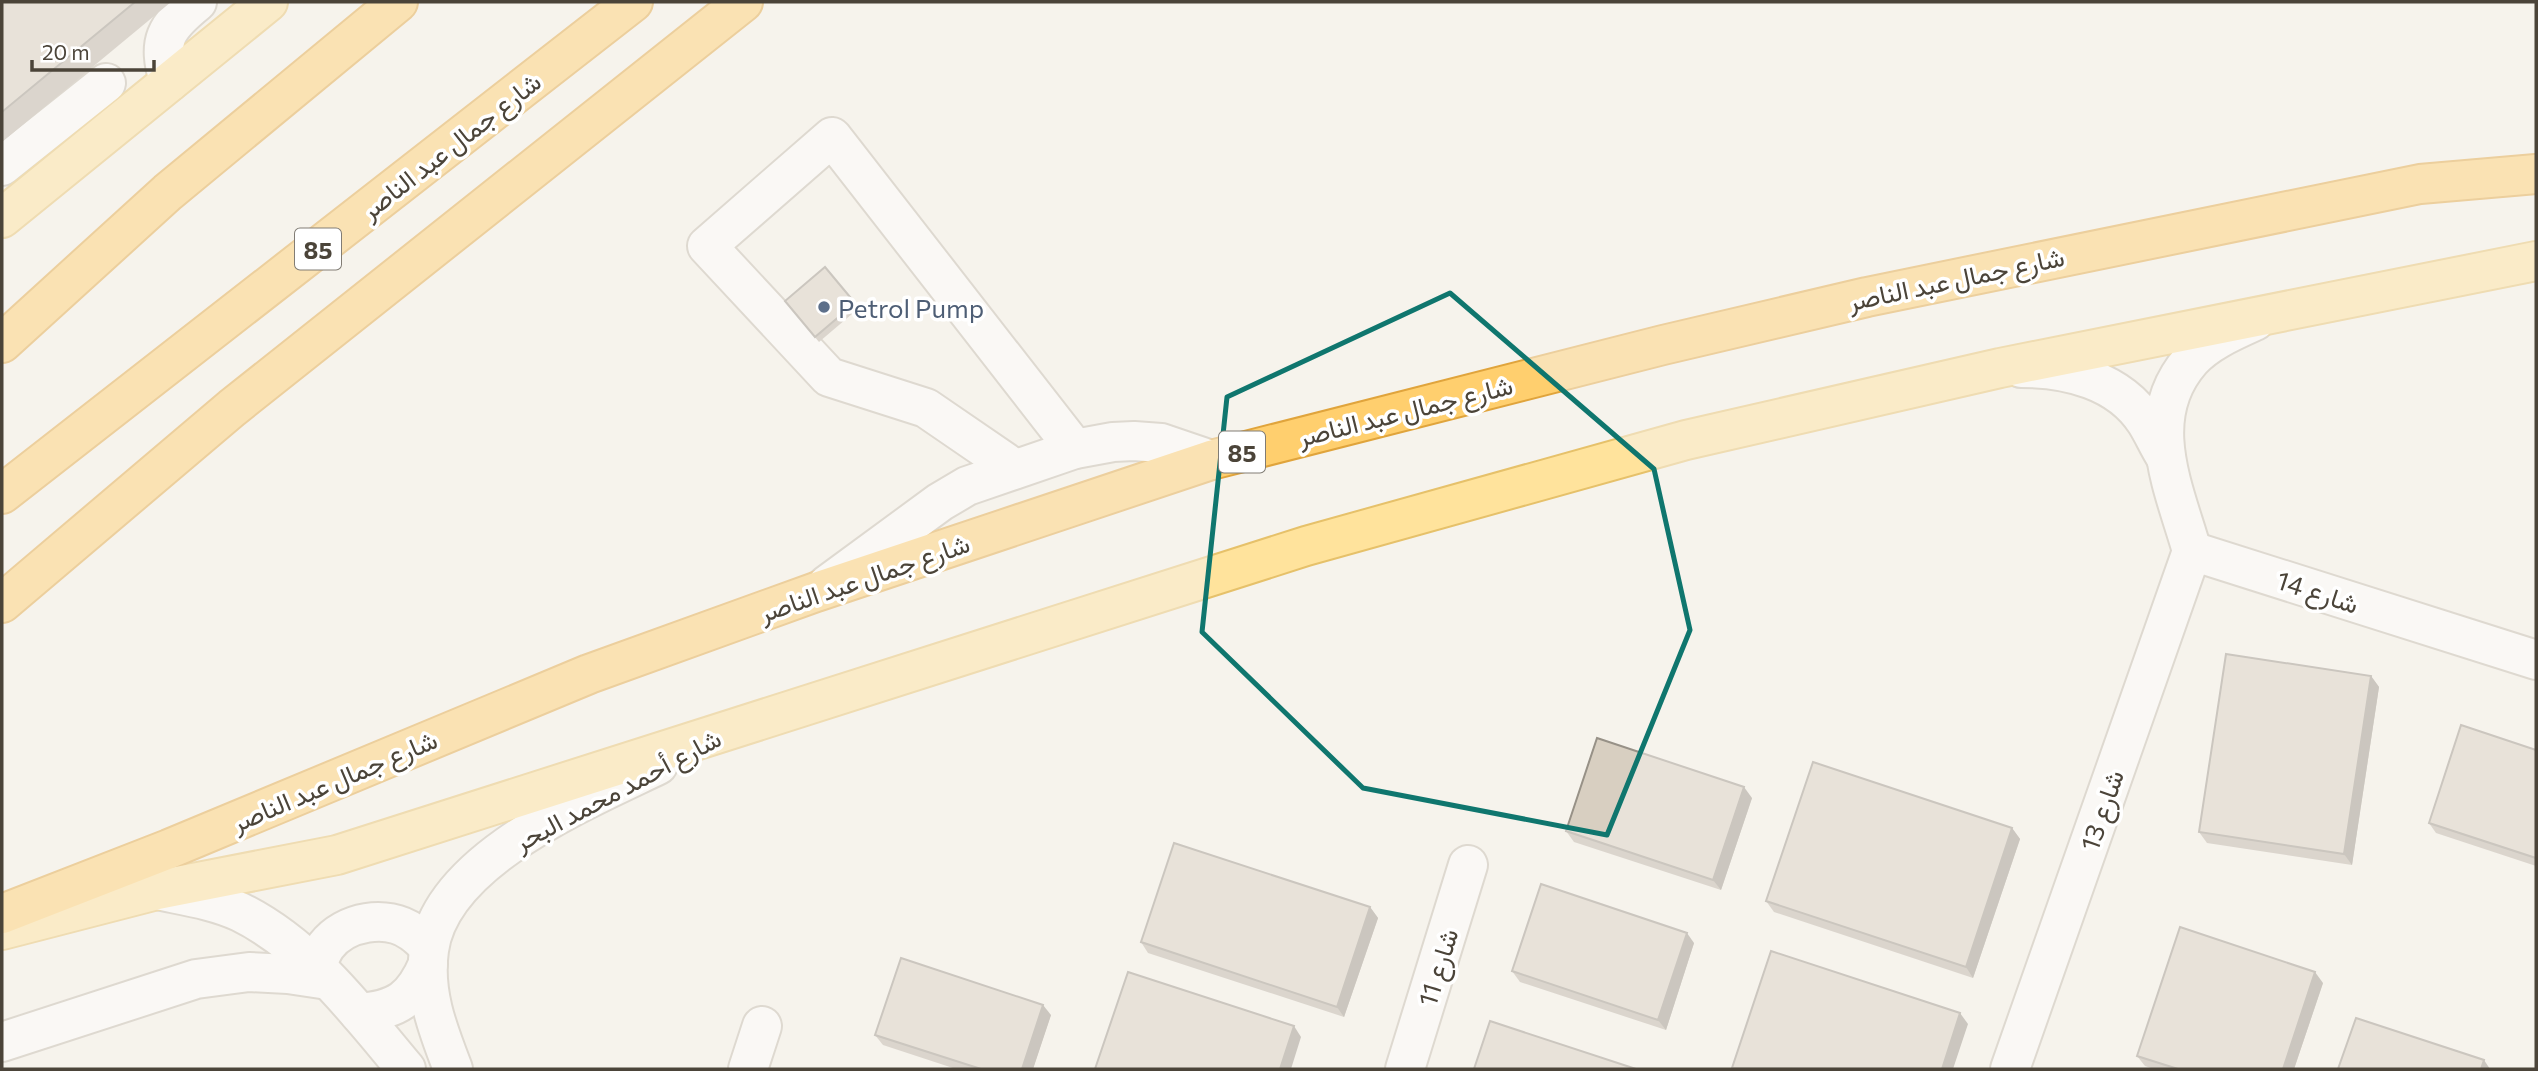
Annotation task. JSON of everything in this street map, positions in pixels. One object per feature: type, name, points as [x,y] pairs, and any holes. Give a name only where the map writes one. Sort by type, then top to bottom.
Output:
[{"type":"highway","points":[[2,343],[168,192],[398,2]]},
{"type":"highway","name":"شارع جمال عبد الناصر","points":[[2,494],[634,2]]},
{"type":"highway","points":[[2,603],[233,408],[743,2]]},
{"type":"highway","name":"شارع جمال عبد الناصر","points":[[2,914],[169,849],[589,674],[816,592],[1211,460],[1663,345],[1867,297],[2420,184],[2536,174]]},
{"type":"main road","points":[[2,218],[268,2]]},
{"type":"main road","name":"شارع جمال عبد الناصر","points":[[2,930],[157,890],[337,855],[1306,546],[1686,440],[2000,368],[2536,261]]},
{"type":"street","points":[[169,82],[163,62],[163,45],[173,21],[197,2]]},
{"type":"street","points":[[2,166],[106,83]]},
{"type":"street","points":[[1015,469],[926,408],[830,377],[707,246],[832,137],[1075,449]]},
{"type":"street","points":[[2165,458],[2163,415],[2174,384],[2192,359],[2221,337],[2269,314]]},
{"type":"street","points":[[2000,368],[2050,368],[2092,379],[2123,396],[2145,420],[2165,458],[2192,551]]},
{"type":"street","points":[[816,592],[940,502],[967,486],[1015,469],[1075,449],[1134,441],[1161,443],[1211,460]]},
{"type":"street","name":"شارع 14","points":[[2192,551],[2536,660]]},
{"type":"street","name":"شارع 13","points":[[2010,1069],[2192,551]]},
{"type":"street","name":"شارع أحمد محمد البحر","points":[[453,1069],[436,1027],[428,987],[428,956],[442,913],[461,888],[498,852],[562,811],[730,730]]},
{"type":"street","name":"شارع 11","points":[[1405,1069],[1468,865]]},
{"type":"street","points":[[157,890],[215,902],[240,912],[271,930],[322,973],[407,1069]]},
{"type":"street","points":[[196,979],[222,960],[237,939],[240,912]]},
{"type":"street","points":[[322,973],[327,945],[344,930],[366,922],[390,922],[412,931],[428,956],[419,985],[403,1001],[382,1011],[359,1013]]},
{"type":"street","points":[[2,1042],[196,979],[248,972],[322,973]]},
{"type":"street","points":[[748,1069],[762,1026]]},
{"type":"highlighted area","points":[[1450,293],[1654,469],[1690,630],[1607,835],[1363,788],[1202,632],[1227,397]]},
{"type":"building","points":[[2,2],[135,2],[2,112]]},
{"type":"building","name":"Petrol Pump","points":[[825,267],[855,303],[815,337],[785,301]]},
{"type":"building","points":[[2226,654],[2371,676],[2344,854],[2199,832]]},
{"type":"building","points":[[2461,725],[2536,750],[2536,858],[2429,823]]},
{"type":"building","points":[[1597,738],[1744,787],[1713,880],[1566,831]]},
{"type":"building","points":[[1813,762],[2012,828],[1966,967],[1766,901]]},
{"type":"building","points":[[1174,843],[1370,907],[1337,1007],[1141,942]]},
{"type":"building","points":[[1541,884],[1687,933],[1658,1020],[1512,971]]},
{"type":"building","points":[[2180,927],[2315,972],[2283,1069],[2178,1069],[2137,1056]]},
{"type":"building","points":[[1771,951],[1960,1013],[1942,1069],[1732,1068]]},
{"type":"building","points":[[901,958],[1043,1005],[1022,1069],[981,1069],[875,1035]]},
{"type":"building","points":[[1128,972],[1294,1026],[1280,1069],[1095,1069]]},
{"type":"building","points":[[2356,1018],[2484,1060],[2481,1069],[2338,1069]]},
{"type":"building","points":[[1490,1021],[1636,1069],[1474,1069]]},
{"type":"place","name":"Petrol Pump","points":[[824,307]]}]
